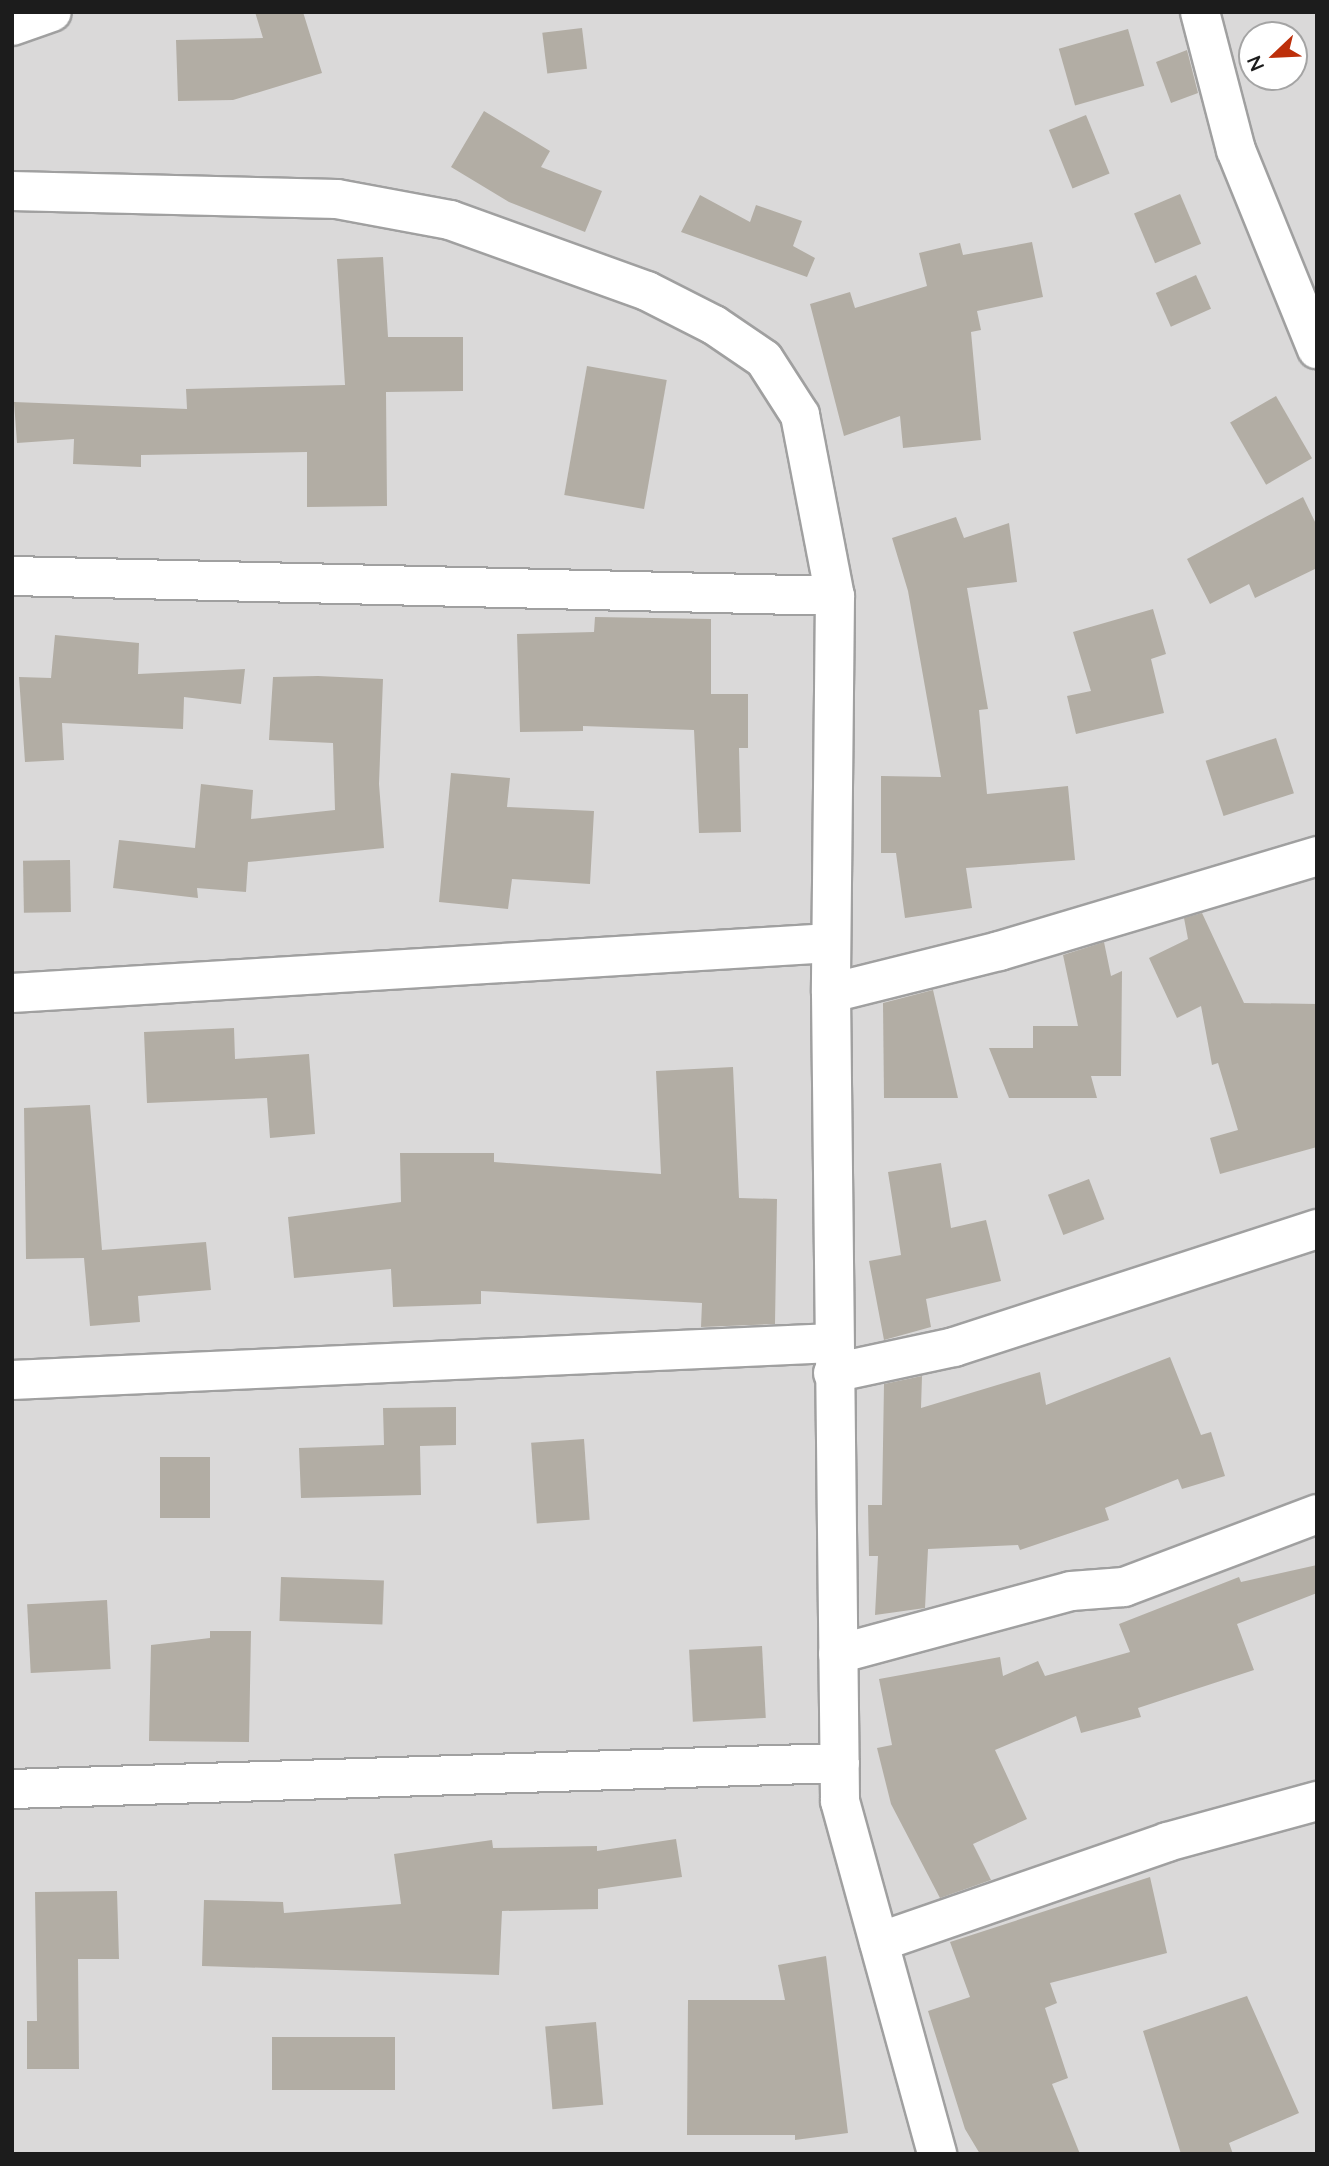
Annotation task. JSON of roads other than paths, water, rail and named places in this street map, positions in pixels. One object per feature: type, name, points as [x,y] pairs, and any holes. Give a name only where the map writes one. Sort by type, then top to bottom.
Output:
[{"type":"street","points":[[12,26],[52,12]]},
{"type":"street","points":[[1200,12],[1236,150],[1317,349]]},
{"type":"street","points":[[12,191],[337,199],[450,220],[647,291],[764,359],[800,415],[835,596],[830,943],[840,1801],[937,2154]]},
{"type":"street","points":[[12,576],[835,596]]},
{"type":"street","points":[[831,993],[999,951],[1317,856]]},
{"type":"street","points":[[12,993],[830,943]]},
{"type":"street","points":[[12,1380],[833,1358],[954,1347],[1317,1229]]},
{"type":"street","points":[[838,1654],[1071,1591],[1124,1587],[1317,1514]]},
{"type":"street","points":[[12,1789],[840,1763]]},
{"type":"street","points":[[879,1942],[1167,1842],[1317,1801]]}]
